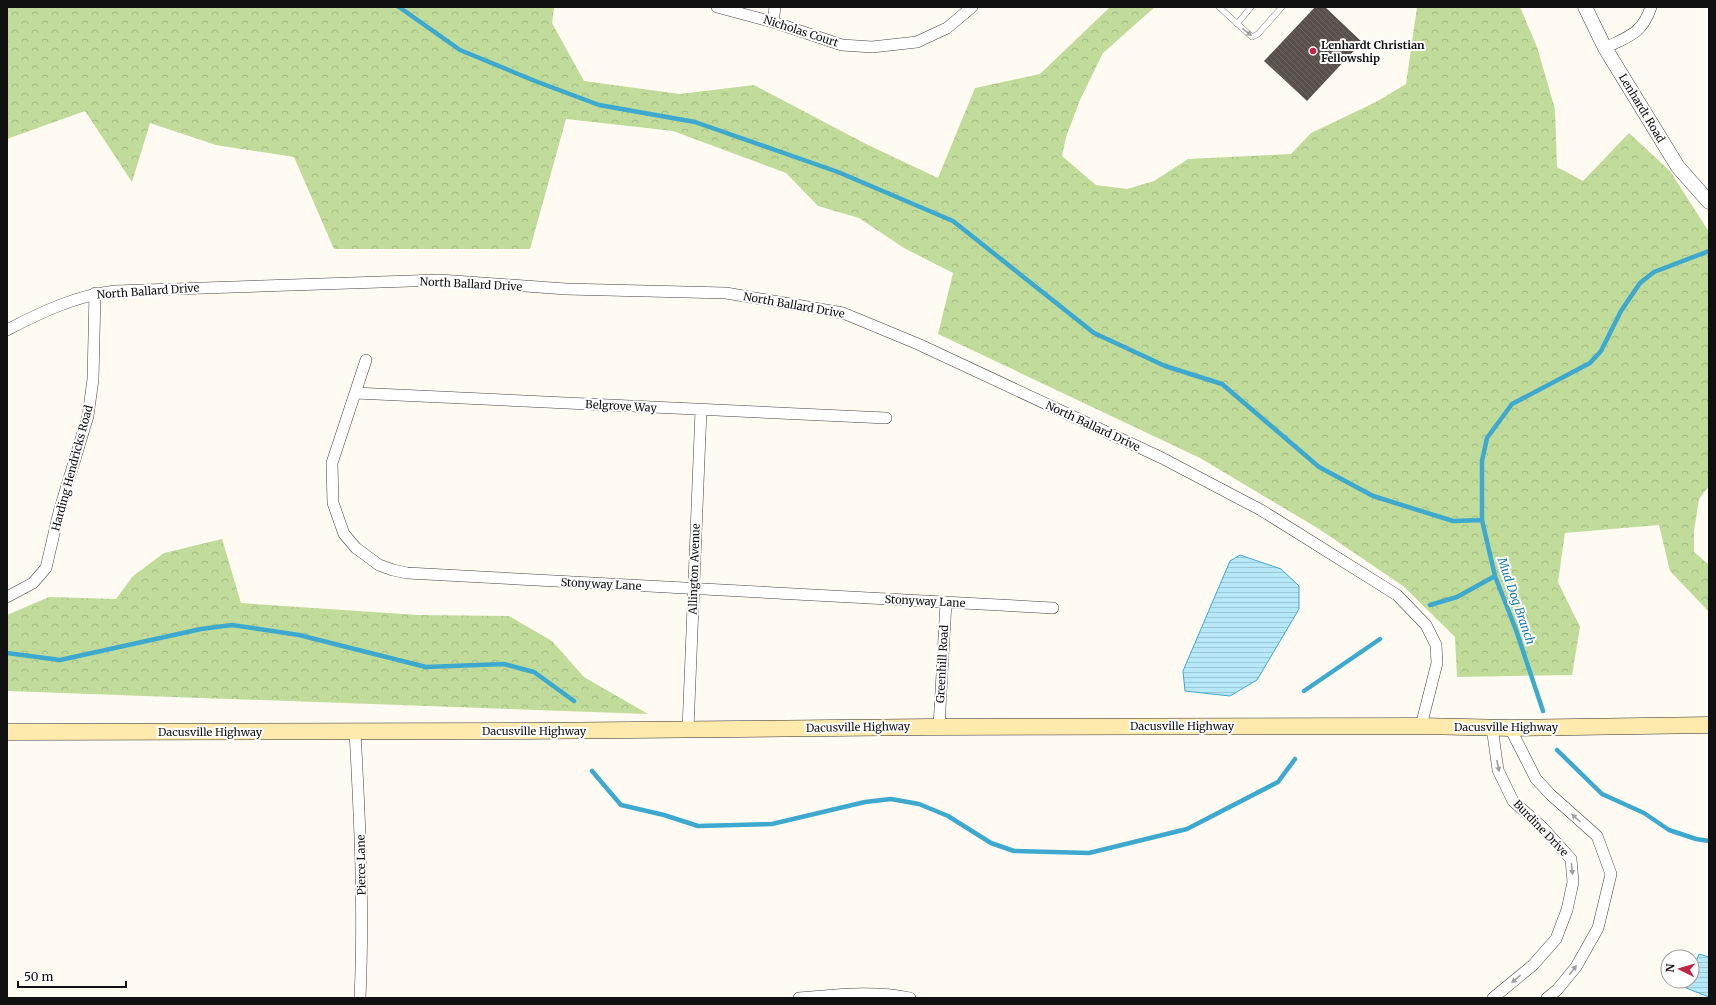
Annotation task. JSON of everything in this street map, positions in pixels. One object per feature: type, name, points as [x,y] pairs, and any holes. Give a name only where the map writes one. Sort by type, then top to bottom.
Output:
[{"type":"main road","name":"Dacusville Highway","points":[[7,732],[355,732],[939,727],[1421,726],[1510,728],[1709,725]]},
{"type":"street","name":"Nicholas Court","points":[[717,7],[773,22],[842,45],[872,46],[917,42],[947,28],[972,7]]},
{"type":"street","points":[[773,22],[775,7]]},
{"type":"street","name":"Lenhardt Road","points":[[1585,7],[1606,48],[1678,167],[1709,202]]},
{"type":"street","points":[[1606,48],[1635,34],[1646,20],[1651,7]]},
{"type":"street","name":"North Ballard Drive","points":[[7,330],[25,320],[95,293],[200,287],[440,280],[566,289],[726,294],[843,313],[918,344],[1162,458],[1260,510],[1397,594],[1426,625],[1436,645],[1438,663],[1421,726]]},
{"type":"street","name":"Harding Hendricks Road","points":[[7,597],[33,583],[46,568],[59,512],[88,416],[93,379],[95,293]]},
{"type":"street","name":"Stonyway Lane","points":[[366,360],[332,463],[333,503],[344,534],[356,548],[379,565],[407,573],[1052,608]]},
{"type":"street","name":"Belgrove Way","points":[[356,393],[886,418]]},
{"type":"street","name":"Allington Avenue","points":[[688,729],[700,410]]},
{"type":"street","name":"Greenhill Road","points":[[939,727],[946,602]]},
{"type":"street","name":"Burdine Drive","points":[[1492,727],[1498,770],[1513,801],[1543,828],[1570,859],[1573,882],[1566,910],[1556,939],[1533,965],[1493,998]]},
{"type":"street","points":[[1510,728],[1536,779],[1551,795],[1597,836],[1611,874],[1598,928],[1576,968],[1557,990],[1547,998]]},
{"type":"street","name":"Pierce Lane","points":[[355,732],[361,840],[362,953],[360,998]]},
{"type":"street","points":[[799,998],[841,994],[890,994],[910,998]]},
{"type":"lane","points":[[1219,7],[1252,37],[1258,34],[1282,7]]},
{"type":"lane","points":[[1236,24],[1251,7]]},
{"type":"green space","points":[[7,7],[554,7],[552,23],[584,81],[680,94],[754,85],[866,144],[938,178],[975,88],[1040,74],[1110,7],[1155,7],[1103,53],[1080,100],[1066,137],[1062,156],[1096,185],[1127,189],[1154,181],[1188,159],[1291,154],[1311,133],[1376,102],[1406,84],[1417,7],[1520,7],[1537,47],[1555,109],[1557,167],[1583,181],[1629,133],[1670,171],[1709,232],[1709,486],[1699,499],[1694,531],[1694,552],[1709,565],[1709,612],[1670,571],[1659,525],[1565,533],[1558,582],[1580,627],[1572,675],[1457,677],[1455,637],[1403,586],[1319,529],[1200,458],[938,334],[953,273],[904,248],[859,218],[818,206],[786,173],[673,131],[566,119],[530,249],[334,249],[294,157],[216,145],[150,123],[132,182],[85,111],[7,139]]},
{"type":"green space","points":[[222,539],[241,603],[418,615],[509,616],[552,641],[584,677],[648,714],[7,691],[7,615],[49,597],[116,599],[133,576],[164,553]]},
{"type":"water","points":[[1240,555],[1281,569],[1299,586],[1299,609],[1257,680],[1230,696],[1185,691],[1183,671],[1230,561]]},
{"type":"water","points":[[1700,954],[1709,957],[1709,997],[1689,989],[1700,989]]},
{"type":"building","name":"Lenhardt Christian Fellowship","points":[[1315,7],[1325,7],[1362,42],[1307,101],[1264,61]]},
{"type":"waterway","points":[[399,7],[460,50],[535,81],[599,105],[695,122],[838,172],[953,221],[1094,333],[1165,366],[1222,384],[1319,467],[1373,496],[1453,521],[1482,520]]},
{"type":"waterway","name":"Mud Dog Branch","points":[[1543,711],[1516,630],[1495,576],[1482,520],[1482,461],[1487,438],[1512,404],[1590,363],[1601,351],[1621,311],[1640,283],[1654,272],[1709,251]]},
{"type":"waterway","points":[[1430,605],[1457,597],[1495,576]]},
{"type":"waterway","points":[[7,653],[60,660],[201,629],[232,625],[299,635],[426,667],[504,664],[534,672],[574,701]]},
{"type":"waterway","points":[[1304,691],[1380,639]]},
{"type":"waterway","name":"Mud Dog Branch","points":[[1557,750],[1602,794],[1644,813],[1669,830],[1696,839],[1709,841]]},
{"type":"waterway","points":[[592,771],[621,805],[664,815],[698,826],[772,824],[865,802],[891,799],[919,804],[948,816],[991,843],[1014,851],[1089,853],[1187,829],[1278,782],[1295,759]]},
{"type":"place","name":"Lenhardt Christian Fellowship","points":[[1313,51]]}]
